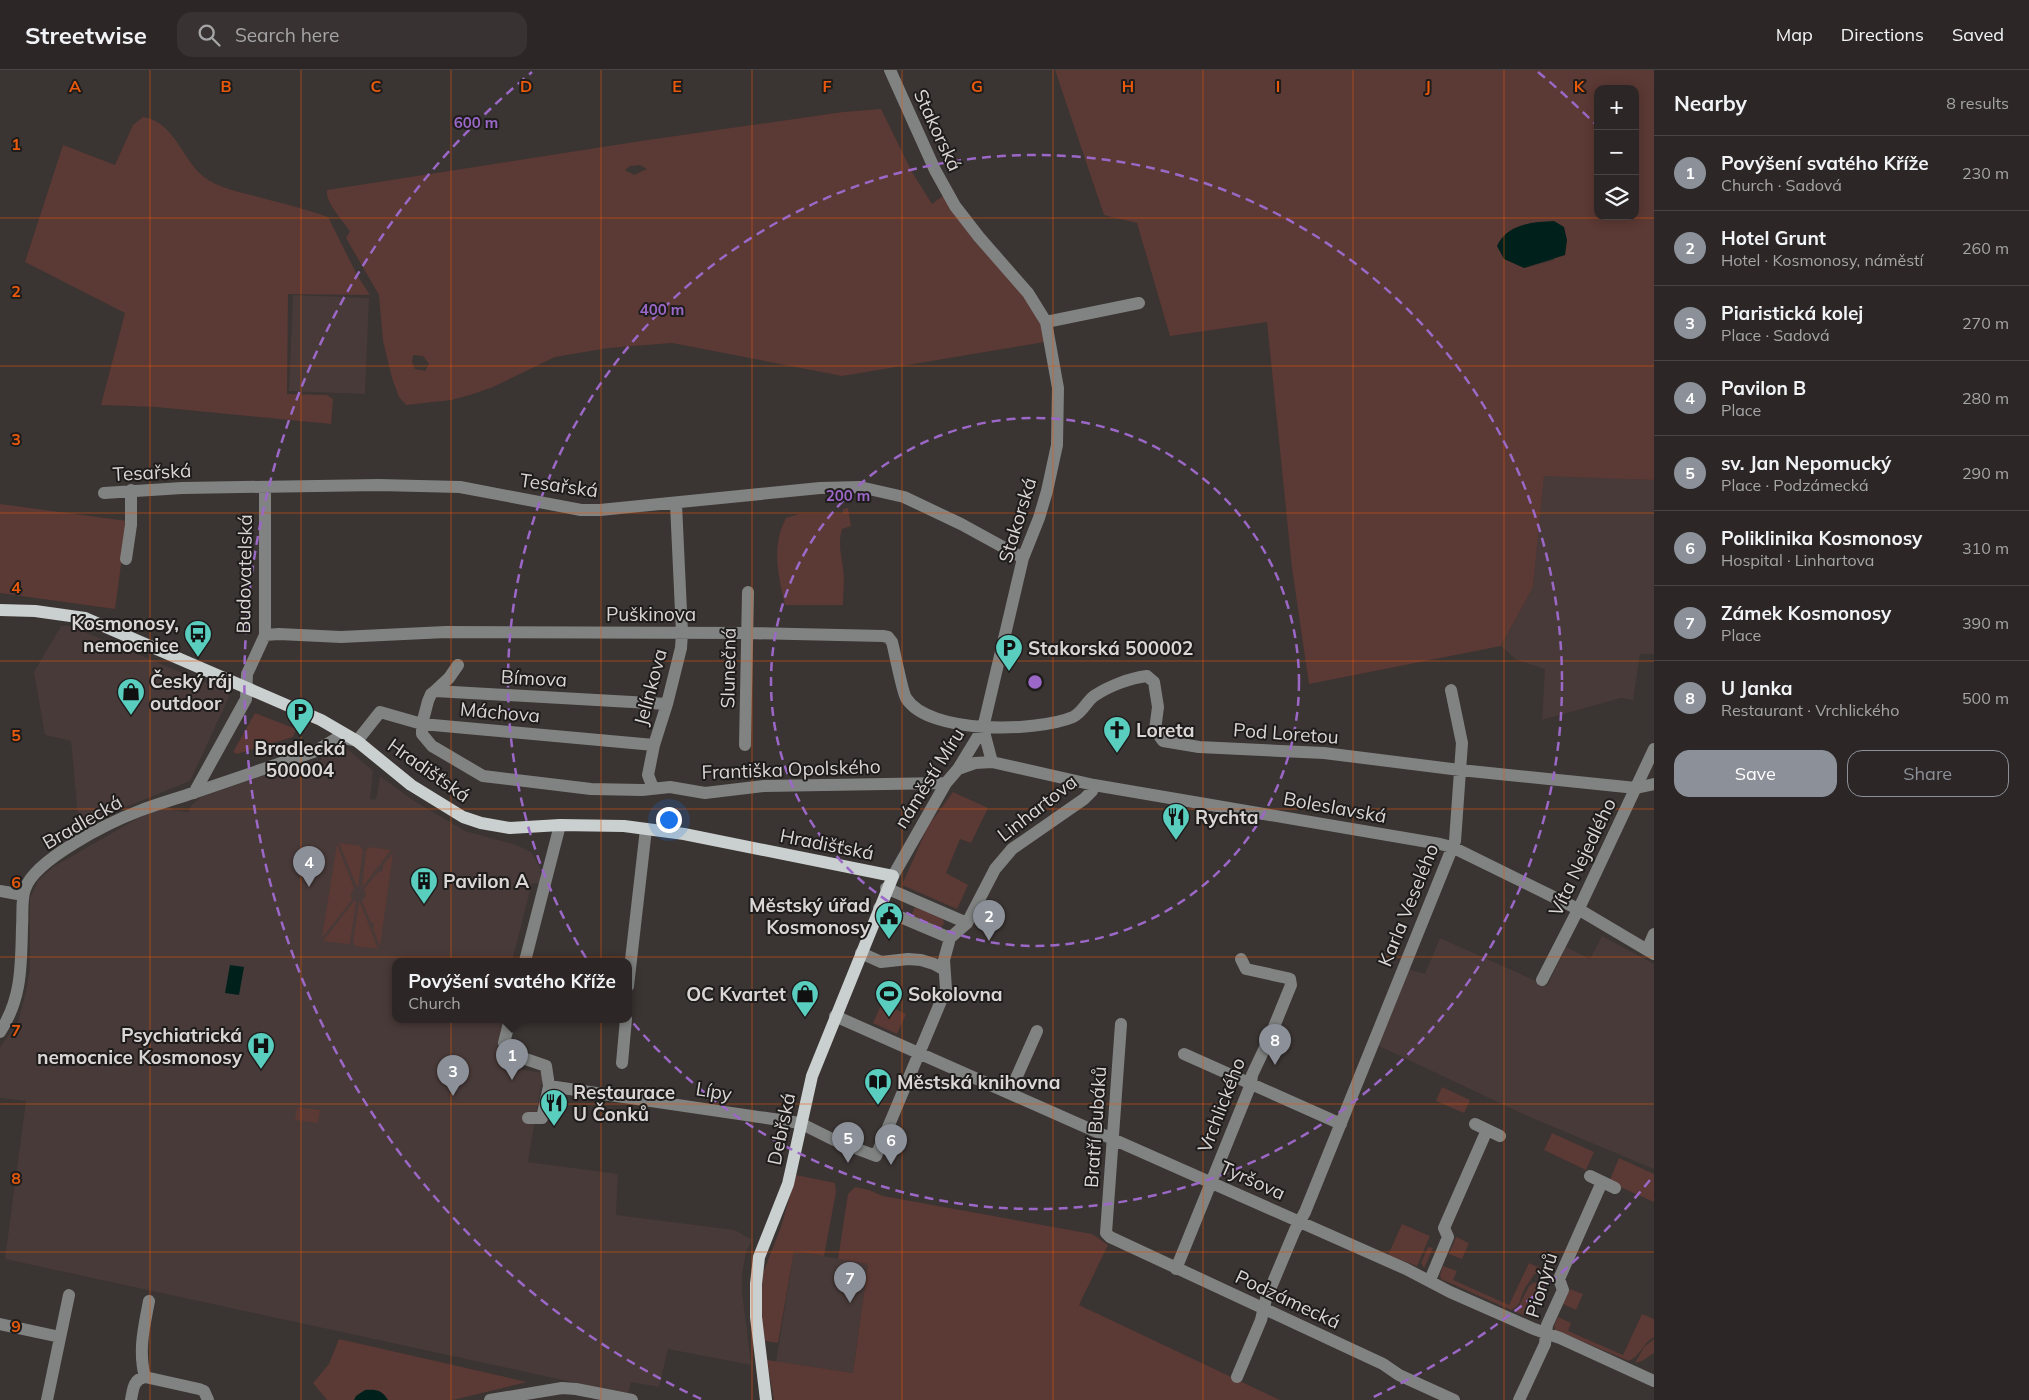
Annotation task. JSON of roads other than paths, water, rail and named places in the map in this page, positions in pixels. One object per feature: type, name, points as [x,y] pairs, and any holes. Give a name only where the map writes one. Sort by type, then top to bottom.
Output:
[{"type":"main road","name":"Hradišťská","points":[[0,610],[35,610],[85,618],[327,722],[357,741],[411,785],[463,817],[494,826],[510,828],[560,825],[624,826],[684,834],[893,876]]},
{"type":"main road","name":"Debřská","points":[[766,1400],[756,1317],[756,1276],[760,1257],[788,1184],[800,1123],[812,1076],[886,888],[893,876]]},
{"type":"street","name":"Stakorská","points":[[890,70],[935,170],[955,206],[978,237],[1028,293],[1046,322],[1058,388],[1057,445],[1042,509],[1023,558],[983,728]]},
{"type":"street","points":[[1046,322],[1139,303]]},
{"type":"street","name":"Tesařská","points":[[104,493],[182,488],[460,487],[582,510],[600,510],[676,504],[820,488],[860,487],[904,497],[961,524],[1023,558]]},
{"type":"street","name":"Budovatelská","points":[[246,688],[247,674],[265,635],[264,488]]},
{"type":"street","points":[[126,559],[131,525],[131,490]]},
{"type":"street","name":"Jelínkova","points":[[654,788],[648,775],[681,648],[682,633],[676,504]]},
{"type":"street","name":"Slunečná","points":[[745,745],[748,592]]},
{"type":"street","name":"Puškinova","points":[[265,635],[341,637],[446,632],[747,632],[888,637],[892,642],[905,696],[913,707],[925,715],[946,722],[983,728]]},
{"type":"street","points":[[422,724],[431,694],[449,678],[458,665]]},
{"type":"street","name":"Pod Loretou","points":[[983,728],[1057,722],[1074,716],[1083,710],[1093,697],[1134,677],[1147,676],[1154,682],[1158,707],[1155,730],[1163,741],[1199,747],[1324,753],[1460,770],[1636,788],[1654,784]]},
{"type":"street","points":[[194,793],[246,699],[246,688]]},
{"type":"street","name":"Karla Veselého","points":[[1236,1377],[1261,1320],[1263,1308],[1294,1230],[1300,1222],[1341,1124],[1454,841],[1462,743],[1451,690]]},
{"type":"street","name":"Bímova","points":[[435,691],[667,704]]},
{"type":"street","name":"Máchova","points":[[357,741],[380,712],[422,724],[654,746]]},
{"type":"street","name":"Františka Opolského","points":[[422,724],[422,734],[432,746],[482,776],[591,789],[642,790],[670,787],[705,793],[764,786],[946,783]]},
{"type":"street","points":[[983,728],[992,762]]},
{"type":"street","name":"náměstí Míru","points":[[893,876],[946,783],[958,769],[983,728]]},
{"type":"street","name":"Bradlecká","points":[[0,1032],[17,998],[21,975],[23,895],[25,887],[32,876],[44,865],[70,845],[138,811],[316,751],[339,737],[357,741]]},
{"type":"street","name":"Víta Nejedlého","points":[[1542,980],[1654,749]]},
{"type":"street","name":"Boleslavská","points":[[958,769],[975,763],[992,762],[1094,785],[1452,847],[1578,909],[1650,952]]},
{"type":"street","name":"Linhartova","points":[[950,938],[967,923],[995,869],[1012,849],[1084,799],[1092,791],[1094,785]]},
{"type":"street","points":[[526,958],[560,825]]},
{"type":"street","points":[[631,958],[646,829]]},
{"type":"street","points":[[886,888],[967,923]]},
{"type":"street","points":[[0,891],[23,895]]},
{"type":"street","points":[[800,1123],[834,1140],[876,1156],[946,989],[943,970],[950,938],[878,908]]},
{"type":"street","points":[[1650,952],[1654,934]]},
{"type":"street","points":[[861,953],[881,962],[908,959],[921,960],[934,964],[943,970]]},
{"type":"street","name":"Vrchlického","points":[[1176,1269],[1251,1084],[1252,1075],[1269,1040],[1291,982],[1287,978],[1246,969],[1241,959]]},
{"type":"street","name":"Tyršova","points":[[835,1016],[1010,1092],[1430,1280],[1450,1292],[1569,1342],[1654,1381]]},
{"type":"street","points":[[509,1023],[504,1044],[517,1056],[546,1066],[549,1086],[542,1118],[528,1118]]},
{"type":"street","points":[[622,1063],[626,1023]]},
{"type":"street","name":"Bratří Bubáků","points":[[1106,1233],[1121,1024]]},
{"type":"street","points":[[1010,1092],[1037,1031]]},
{"type":"street","points":[[1184,1054],[1341,1124]]},
{"type":"street","name":"Lípy","points":[[549,1086],[800,1123]]},
{"type":"street","points":[[1475,1124],[1500,1136]]},
{"type":"street","points":[[1430,1280],[1448,1237],[1444,1228],[1488,1130]]},
{"type":"street","name":"Pionýrů","points":[[1519,1400],[1545,1344],[1547,1325],[1563,1290],[1559,1279],[1596,1179],[1615,1188]]},
{"type":"street","name":"Podzámecká","points":[[1106,1233],[1110,1237],[1176,1269],[1383,1364],[1399,1375],[1454,1400]]},
{"type":"street","points":[[47,1400],[70,1295]]},
{"type":"street","points":[[145,1377],[142,1366],[141,1341],[149,1301]]},
{"type":"street","points":[[0,1324],[60,1337]]},
{"type":"street","points":[[131,1400],[135,1383],[137,1380],[145,1377],[199,1389],[204,1391],[208,1400]]},
{"type":"street","points":[[490,1400],[506,1399],[562,1388],[629,1400]]},
{"type":"water","points":[[1554,221],[1564,227],[1567,240],[1565,255],[1524,268],[1504,259],[1497,246],[1507,233],[1521,226],[1537,222]]},
{"type":"water","points":[[230,965],[244,967],[239,995],[225,993]]},
{"type":"water","points":[[365,1390],[378,1391],[388,1400],[354,1400],[356,1396]]},
{"type":"place","name":"Kosmonosy, nemocnice","points":[[198,658]]},
{"type":"place","name":"Stakorská 500002","points":[[1009,672]]},
{"type":"place","name":"Český ráj outdoor","points":[[131,716]]},
{"type":"place","name":"Bradlecká 500004","points":[[300,736]]},
{"type":"place","name":"Loreta","points":[[1117,754]]},
{"type":"place","name":"Rychta","points":[[1176,841]]},
{"type":"place","name":"Pavilon B","points":[[309,887]]},
{"type":"place","name":"Pavilon A","points":[[424,905]]},
{"type":"place","name":"Městský úřad Kosmonosy","points":[[889,940]]},
{"type":"place","name":"Hotel Grunt","points":[[989,941]]},
{"type":"place","name":"OC Kvartet","points":[[805,1018]]},
{"type":"place","name":"Sokolovna","points":[[889,1018]]},
{"type":"place","name":"U Janka","points":[[1275,1065]]},
{"type":"place","name":"Psychiatrická nemocnice Kosmonosy","points":[[261,1070]]},
{"type":"place","name":"Povýšení svatého Kříže","points":[[512,1080]]},
{"type":"place","name":"Piaristická kolej","points":[[453,1096]]},
{"type":"place","name":"Městská knihovna","points":[[878,1106]]},
{"type":"place","name":"Restaurace U Čonků","points":[[554,1127]]},
{"type":"place","name":"sv. Jan Nepomucký","points":[[848,1163]]},
{"type":"place","name":"Poliklinika Kosmonosy","points":[[891,1165]]},
{"type":"place","name":"Zámek Kosmonosy","points":[[850,1303]]}]
